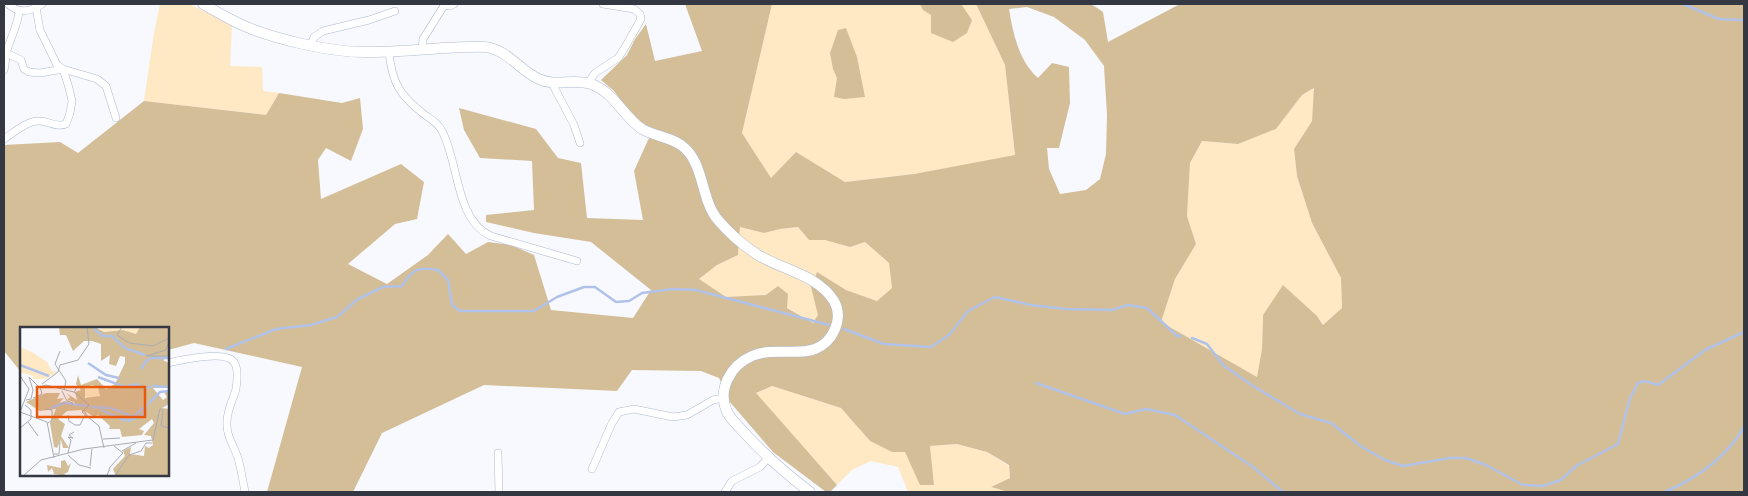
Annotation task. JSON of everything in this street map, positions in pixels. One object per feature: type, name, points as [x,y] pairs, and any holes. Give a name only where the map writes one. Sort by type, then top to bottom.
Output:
[{"type":"street","points":[[8,4],[19,11],[39,6],[40,30],[57,65],[63,69],[97,79],[106,86],[116,118]]},
{"type":"street","points":[[203,4],[240,24],[269,36],[356,52],[492,48],[506,55],[538,79],[554,82],[575,81],[588,83],[608,93],[631,120],[643,130],[681,145],[695,161],[709,204],[717,219],[759,255],[810,279],[827,291],[835,303],[838,314],[837,325],[833,334],[824,343],[814,350],[754,354],[740,362],[731,371],[726,383],[724,398],[726,410],[730,418],[768,458],[810,492]]},
{"type":"street","points":[[422,50],[423,40],[445,5],[450,6],[454,4]]},
{"type":"street","points":[[588,83],[595,73],[618,58],[641,19],[640,14],[634,9],[603,4]]},
{"type":"street","points":[[4,70],[11,36],[19,21],[19,11]]},
{"type":"street","points":[[311,45],[314,37],[323,31],[369,20],[394,11]]},
{"type":"street","points":[[389,52],[398,89],[410,103],[438,124],[442,131],[453,159],[461,194],[476,226],[482,232],[491,236],[577,261]]},
{"type":"street","points":[[6,53],[21,60],[24,69],[29,72],[40,73],[63,69]]},
{"type":"street","points":[[4,139],[22,127],[38,120],[61,126],[66,124],[72,101],[63,69]]},
{"type":"street","points":[[554,82],[554,87],[574,125],[580,143]]},
{"type":"street","points":[[169,363],[216,356],[228,358],[234,362],[238,372],[236,389],[228,411],[228,436],[238,457],[245,492]]},
{"type":"street","points":[[592,469],[612,423],[619,412],[634,410],[673,417],[687,415],[713,400],[724,398]]},
{"type":"street","points":[[498,454],[499,492]]},
{"type":"street","points":[[725,492],[732,481],[760,467],[768,458]]},
{"type":"shaded area","points":[[160,4],[190,4],[232,26],[230,66],[262,67],[263,91],[279,93],[266,115],[144,101]]},
{"type":"shaded area","points":[[685,4],[772,4],[742,133],[771,178],[796,152],[845,182],[914,174],[1015,155],[1005,65],[976,4],[1091,4],[1103,12],[1108,42],[1180,4],[1744,4],[1744,492],[1008,492],[991,487],[1010,478],[1009,465],[987,452],[957,444],[930,446],[934,485],[920,485],[905,452],[892,452],[870,441],[841,408],[772,386],[756,393],[837,485],[830,492],[826,492],[773,452],[729,401],[719,378],[701,371],[632,370],[617,391],[484,385],[382,433],[353,492],[267,492],[302,367],[194,343],[169,350],[169,327],[20,327],[20,371],[4,351],[4,145],[60,142],[78,153],[144,101],[266,115],[279,93],[342,103],[360,98],[363,129],[351,161],[326,148],[318,160],[321,199],[401,164],[424,182],[417,219],[395,224],[348,264],[387,284],[428,255],[448,234],[466,254],[488,242],[511,245],[534,255],[551,310],[633,318],[651,290],[591,242],[534,233],[486,222],[486,215],[534,210],[532,161],[480,158],[464,130],[459,108],[536,129],[558,158],[581,163],[587,218],[643,220],[634,171],[649,138],[614,91],[601,80],[627,55],[635,39],[646,24],[655,61],[702,51]],"holes":[[[1027,7],[1054,17],[1085,40],[1104,66],[1107,115],[1106,154],[1100,179],[1086,190],[1060,194],[1049,169],[1047,148],[1059,148],[1070,103],[1069,67],[1052,63],[1038,78],[1026,64],[1018,46],[1009,9]],[[1314,88],[1312,121],[1294,149],[1297,176],[1312,223],[1341,278],[1342,308],[1323,325],[1317,316],[1283,285],[1263,315],[1262,349],[1257,377],[1161,322],[1175,279],[1196,244],[1187,216],[1190,163],[1202,141],[1238,144],[1276,129],[1302,95]],[[740,227],[764,233],[798,227],[809,240],[825,240],[850,247],[865,242],[889,263],[892,288],[877,301],[846,290],[817,272],[811,287],[818,315],[813,323],[787,308],[788,294],[778,286],[766,295],[726,297],[699,279],[717,265],[738,255]]]},
{"type":"shaded area","points":[[772,4],[976,4],[1005,65],[1015,156],[914,174],[845,182],[796,152],[771,179],[742,133]]},
{"type":"shaded area","points":[[920,4],[961,4],[972,20],[967,33],[953,42],[931,33],[931,15],[923,10]]},
{"type":"shaded area","points":[[846,28],[857,57],[865,97],[844,99],[834,97],[837,78],[830,53],[838,30]]},
{"type":"shaded area","points":[[1315,88],[1312,121],[1294,149],[1297,176],[1312,223],[1341,278],[1342,308],[1324,325],[1317,316],[1263,315],[1262,349],[1257,377],[1161,322],[1175,279],[1196,244],[1187,216],[1190,163],[1202,141],[1238,144],[1276,129],[1302,95]]},
{"type":"shaded area","points":[[740,227],[764,233],[798,227],[809,240],[825,240],[850,247],[865,242],[889,263],[892,288],[877,301],[846,290],[817,272],[811,287],[819,315],[813,323],[766,295],[726,297],[699,279],[717,265],[738,255]]},
{"type":"shaded area","points":[[772,386],[841,408],[870,441],[892,452],[905,452],[934,484],[930,446],[957,444],[987,452],[1009,466],[1010,478],[991,487],[1008,492],[908,492],[898,467],[871,461],[852,470],[837,485],[755,394]]},
{"type":"waterway","points":[[1683,4],[1719,19],[1744,20]]},
{"type":"waterway","points":[[226,349],[276,329],[311,325],[337,317],[358,299],[383,287],[402,286],[409,275],[421,269],[438,270],[448,280],[452,305],[460,311],[534,311],[557,297],[584,287],[595,287],[616,302],[629,301],[642,293],[673,289],[696,290],[829,325]]},
{"type":"waterway","points":[[844,329],[884,344],[931,347],[949,335],[968,311],[995,297],[1031,305],[1066,309],[1112,310],[1128,305],[1147,308],[1177,336],[1181,336]]},
{"type":"waterway","points":[[1192,338],[1207,344],[1223,365],[1253,386],[1300,414],[1331,423],[1362,447],[1385,460],[1403,466],[1450,458],[1466,458],[1486,465],[1523,485],[1543,486],[1561,480],[1576,466],[1618,444],[1630,398],[1638,383],[1645,381],[1658,385],[1705,350],[1744,332]]},
{"type":"waterway","points":[[1036,383],[1125,414],[1146,409],[1175,415],[1253,467],[1283,492]]},
{"type":"waterway","points":[[1665,492],[1710,466],[1729,448],[1744,427]]}]
